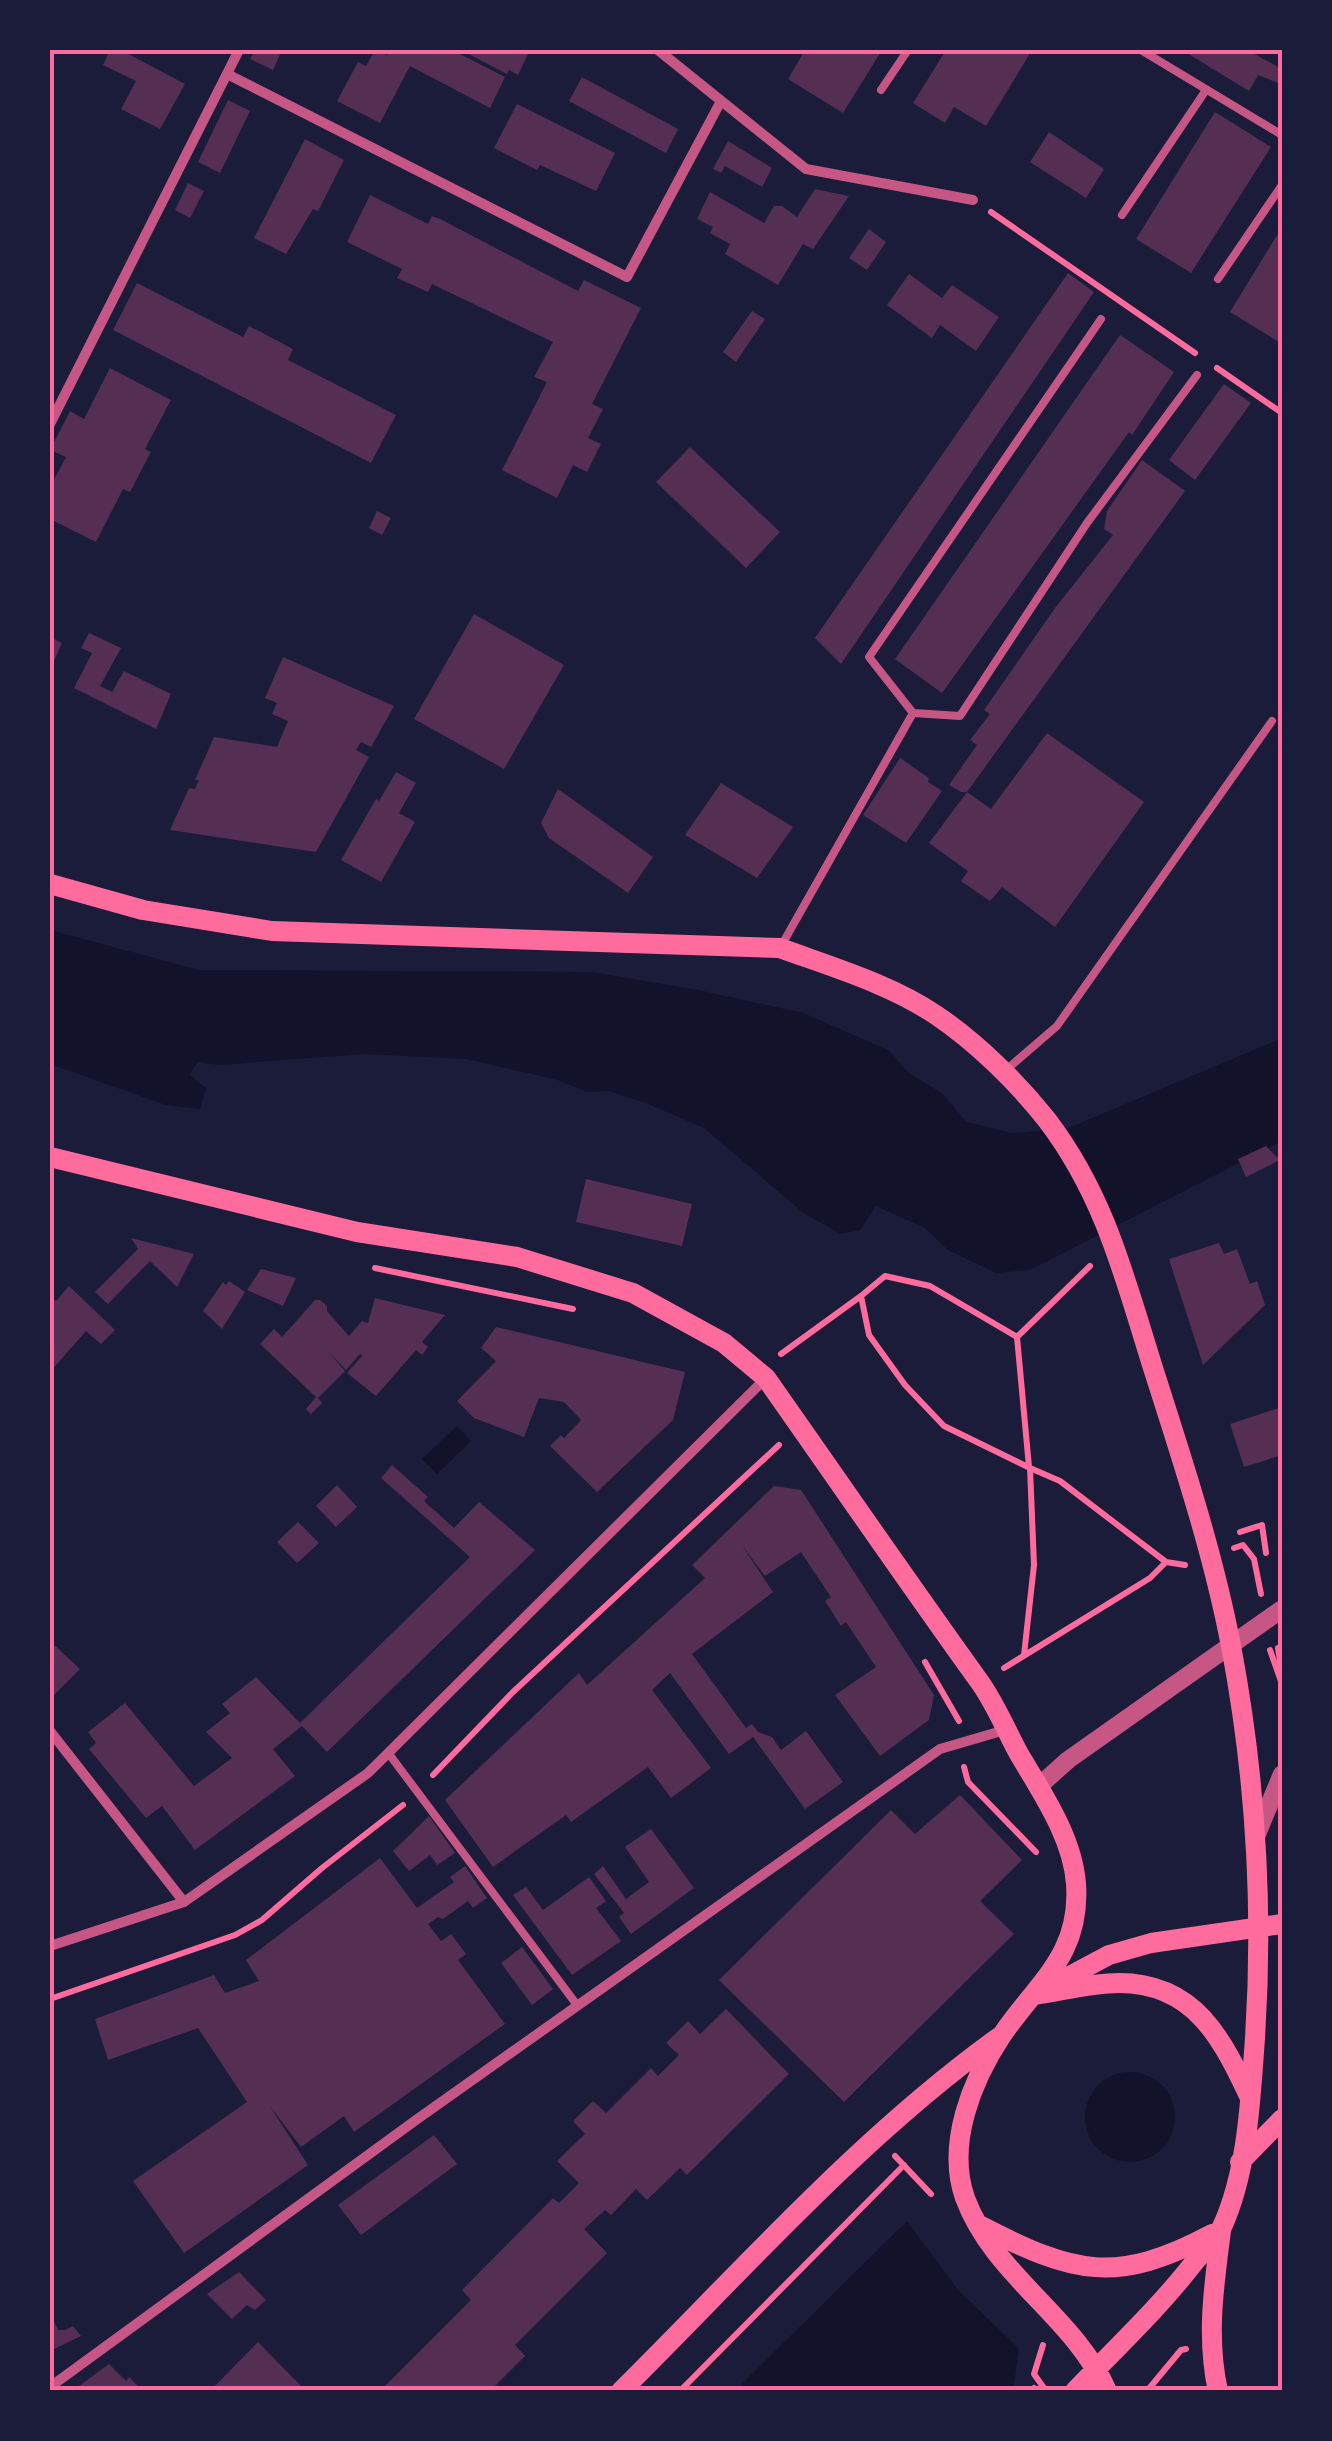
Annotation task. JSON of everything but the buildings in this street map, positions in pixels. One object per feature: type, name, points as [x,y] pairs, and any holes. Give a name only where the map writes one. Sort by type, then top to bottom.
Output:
[{"type":"main road","points":[[50,884],[143,910],[272,931],[780,948],[859,977],[935,1014],[983,1052],[1045,1117],[1086,1177],[1115,1249],[1205,1543],[1231,1645],[1243,1722],[1255,1840],[1258,1928],[1250,2098],[1240,2162],[1221,2229],[1213,2292],[1212,2347],[1218,2391]]},
{"type":"main road","points":[[50,1157],[356,1232],[517,1257],[633,1293],[724,1343],[762,1374],[981,1683],[1068,1846],[1076,1880],[1077,1914],[1068,1945],[1052,1973],[1002,2035],[975,2086],[960,2135],[957,2166],[975,2223],[1014,2276],[1075,2340],[1097,2368],[1107,2391]]},
{"type":"main road","points":[[1034,1995],[1109,1956],[1151,1944],[1282,1924]]},
{"type":"main road","points":[[1034,1995],[1117,1983],[1148,1986],[1172,1995],[1200,2012],[1225,2045],[1250,2098]]},
{"type":"main road","points":[[622,2391],[898,2116],[1002,2035]]},
{"type":"main road","points":[[1240,2162],[1282,2119]]},
{"type":"main road","points":[[975,2223],[1037,2254],[1095,2268],[1129,2266],[1177,2252],[1221,2229]]},
{"type":"main road","points":[[1075,2391],[1177,2285],[1221,2229]]},
{"type":"street","points":[[50,424],[240,50]]},
{"type":"street","points":[[658,50],[806,168],[973,200]]},
{"type":"street","points":[[227,74],[627,278],[721,101]]},
{"type":"street","points":[[50,1946],[184,1902],[368,1773],[762,1374]]},
{"type":"street","points":[[1038,1786],[1068,1760],[1282,1609]]},
{"type":"street","points":[[50,2388],[577,2004],[940,1749],[1005,1730]]},
{"type":"street","points":[[50,1731],[184,1902]]},
{"type":"street","points":[[1255,1840],[1282,1774]]},
{"type":"lane","points":[[881,90],[908,50]]},
{"type":"lane","points":[[1141,50],[1282,136]]},
{"type":"lane","points":[[1122,216],[1206,90]]},
{"type":"lane","points":[[1218,278],[1282,185]]},
{"type":"lane","points":[[1102,319],[869,657],[913,713],[960,716],[1087,523],[1197,375]]},
{"type":"lane","points":[[780,948],[913,713]]},
{"type":"lane","points":[[1002,1074],[1057,1026],[1272,721]]},
{"type":"lane","points":[[388,1754],[577,2004]]},
{"type":"path","points":[[973,200],[1282,413]]},
{"type":"path","points":[[1017,1337],[1115,1249]]},
{"type":"path","points":[[762,1374],[885,1276],[930,1286],[1017,1337]]},
{"type":"path","points":[[861,1296],[869,1335],[904,1385],[944,1426],[1060,1480],[1166,1562],[1150,1578],[981,1683]]},
{"type":"path","points":[[1017,1337],[1030,1468],[1034,1565],[1024,1655]]},
{"type":"path","points":[[50,1998],[205,1946],[248,1927],[417,1792],[513,1692],[780,1444]]},
{"type":"path","points":[[1240,1532],[1262,1525],[1266,1553]]},
{"type":"path","points":[[1243,1544],[1254,1559]]},
{"type":"path","points":[[1282,1673],[1274,1647],[1274,1667],[1282,1684]]},
{"type":"path","points":[[680,2391],[904,2166],[929,2189]]},
{"type":"path","points":[[1043,2344],[1034,2374],[1046,2391]]},
{"type":"path","points":[[1147,2391],[1181,2350],[1212,2347]]},
{"type":"shaded area","points":[[50,930],[199,970],[592,972],[698,990],[803,1013],[888,1050],[909,1073],[943,1094],[966,1122],[1012,1133],[1066,1129],[1282,1038],[1282,1141],[1030,1270],[996,1273],[948,1250],[925,1228],[876,1206],[860,1230],[841,1234],[805,1214],[704,1128],[646,1103],[608,1091],[587,1092],[558,1080],[467,1059],[363,1054],[219,1065],[198,1062],[189,1074],[206,1088],[200,1109],[166,1105],[50,1064]]},
{"type":"shaded area","points":[[457,1426],[471,1441],[437,1474],[422,1459]]},
{"type":"shaded area","points":[[1121,2072],[1139,2072],[1155,2079],[1168,2092],[1175,2117],[1168,2142],[1155,2155],[1139,2162],[1121,2162],[1105,2155],[1092,2142],[1085,2126],[1085,2108],[1092,2092],[1105,2079]]},
{"type":"shaded area","points":[[907,2221],[958,2290],[1019,2349],[1013,2391],[735,2391]]}]
